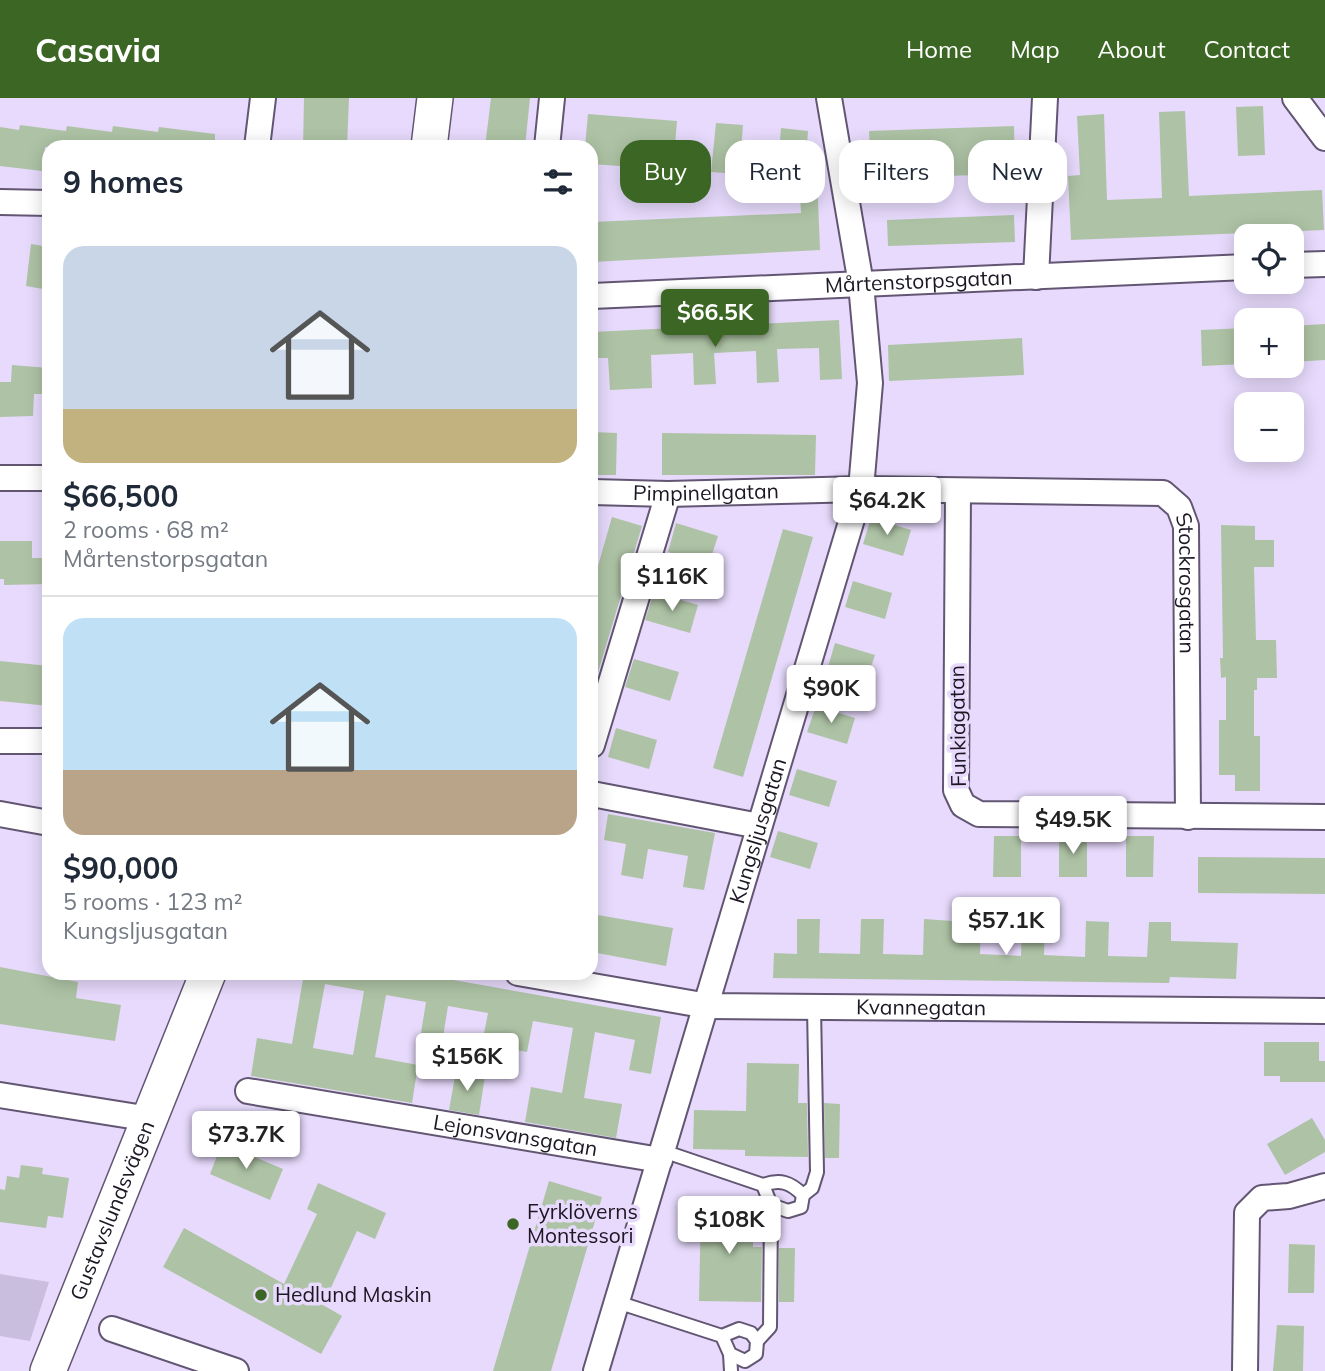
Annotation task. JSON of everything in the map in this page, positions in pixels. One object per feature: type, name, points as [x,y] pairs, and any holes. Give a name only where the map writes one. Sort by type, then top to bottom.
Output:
[{"type":"street","points":[[258,140],[263,98]]},
{"type":"street","points":[[430,140],[435,98]]},
{"type":"street","points":[[548,140],[552,98]]},
{"type":"street","name":"Kungsljusgatan","points":[[596,1371],[862,489],[870,383],[861,284],[829,98]]},
{"type":"street","points":[[1036,277],[1045,98]]},
{"type":"street","points":[[1295,98],[1325,138]]},
{"type":"street","points":[[0,202],[42,203]]},
{"type":"street","points":[[1304,265],[1325,264]]},
{"type":"street","name":"Mårtenstorpsgatan","points":[[598,296],[1234,268]]},
{"type":"street","points":[[0,478],[42,478]]},
{"type":"street","name":"Stockrosgatan","points":[[862,489],[1163,493],[1179,507],[1186,526],[1188,817]]},
{"type":"street","name":"Pimpinellgatan","points":[[598,492],[668,494],[862,489]]},
{"type":"street","name":"Funkiagatan","points":[[958,492],[956,790],[963,804],[979,814],[1325,817]]},
{"type":"street","points":[[598,725],[668,494]]},
{"type":"street","points":[[0,741],[42,741]]},
{"type":"street","points":[[598,795],[759,826]]},
{"type":"street","points":[[0,814],[42,822]]},
{"type":"street","name":"Gustavslundsvägen","points":[[48,1371],[205,980]]},
{"type":"street","name":"Kvannegatan","points":[[558,980],[708,1006],[1325,1011]]},
{"type":"street","name":"Lejonsvansgatan","points":[[248,1091],[662,1155]]},
{"type":"street","points":[[0,1095],[150,1119]]},
{"type":"street","points":[[1245,1371],[1247,1213],[1262,1198],[1289,1196],[1325,1186]]},
{"type":"street","points":[[112,1328],[236,1371]]},
{"type":"lane","points":[[771,1205],[789,1211],[801,1207],[803,1195],[812,1188],[817,1172],[814,1007]]},
{"type":"lane","points":[[662,1155],[763,1185],[777,1180],[793,1185],[803,1195]]},
{"type":"lane","points":[[730,1354],[745,1362],[756,1354],[757,1340],[770,1327],[771,1205],[763,1185]]},
{"type":"lane","points":[[617,1302],[722,1336],[739,1329],[751,1333],[757,1340]]},
{"type":"lane","points":[[722,1336],[730,1354],[731,1371]]},
{"type":"shaded area","points":[[0,1274],[49,1282],[30,1341],[0,1336]]},
{"type":"building","points":[[304,98],[349,98],[347,140],[303,140]]},
{"type":"building","points":[[491,98],[530,98],[526,140],[486,140]]},
{"type":"building","points":[[1263,106],[1265,155],[1238,156],[1236,107]]},
{"type":"building","points":[[1185,111],[1189,196],[1322,190],[1324,230],[1304,231],[1304,224],[1234,224],[1234,234],[1071,240],[1068,176],[1080,175],[1077,116],[1104,114],[1107,200],[1162,198],[1159,112]]},
{"type":"building","points":[[588,114],[677,121],[675,140],[620,140],[620,166],[598,164],[598,140],[586,140]]},
{"type":"building","points":[[716,123],[743,125],[742,140],[725,140],[725,173],[711,172]]},
{"type":"building","points":[[20,125],[66,131],[67,126],[112,132],[113,126],[158,132],[159,127],[215,134],[215,140],[42,140],[42,171],[0,166],[0,127],[19,130]]},
{"type":"building","points":[[1014,126],[1014,140],[968,140],[968,175],[954,176],[954,140],[869,140],[869,131]]},
{"type":"building","points":[[781,128],[808,131],[807,140],[780,140]]},
{"type":"building","points":[[800,203],[818,203],[820,250],[598,262],[598,222],[801,213]]},
{"type":"building","points":[[1014,215],[1015,242],[888,246],[887,220]]},
{"type":"building","points":[[31,244],[42,246],[42,289],[26,286]]},
{"type":"building","points":[[839,320],[842,379],[820,380],[819,348],[777,349],[779,382],[757,383],[756,351],[714,353],[716,384],[694,385],[693,353],[651,355],[652,388],[610,390],[608,358],[598,358],[598,332]]},
{"type":"building","points":[[1325,324],[1325,360],[1304,361],[1304,325]]},
{"type":"building","points":[[1234,329],[1234,365],[1202,366],[1201,330]]},
{"type":"building","points":[[1022,338],[1024,375],[889,381],[888,345]]},
{"type":"building","points":[[12,365],[42,367],[42,394],[34,394],[33,416],[0,417],[0,382],[11,382]]},
{"type":"building","points":[[598,432],[617,433],[616,475],[598,475]]},
{"type":"building","points":[[662,433],[816,435],[815,475],[662,475]]},
{"type":"building","points":[[612,517],[642,526],[598,672],[598,566]]},
{"type":"building","points":[[871,518],[911,530],[903,556],[863,544]]},
{"type":"building","points":[[676,523],[718,536],[709,564],[668,552]]},
{"type":"building","points":[[1221,525],[1255,526],[1255,540],[1274,540],[1274,567],[1254,567],[1256,640],[1276,640],[1277,678],[1257,678],[1257,690],[1254,690],[1254,736],[1260,736],[1260,791],[1235,791],[1235,775],[1219,775],[1219,720],[1226,720],[1226,677],[1221,678],[1220,658],[1223,658]]},
{"type":"building","points":[[783,529],[813,537],[743,777],[713,768]]},
{"type":"building","points":[[0,541],[32,541],[32,558],[42,558],[42,584],[4,585],[4,579],[0,579]]},
{"type":"building","points":[[853,581],[892,593],[885,619],[845,607]]},
{"type":"building","points":[[654,592],[698,605],[690,633],[645,620]]},
{"type":"building","points":[[835,643],[875,655],[866,682],[827,670]]},
{"type":"building","points":[[634,659],[679,672],[670,701],[625,687]]},
{"type":"building","points":[[0,661],[42,665],[42,705],[0,701]]},
{"type":"building","points":[[816,706],[855,718],[847,744],[807,732]]},
{"type":"building","points":[[616,728],[657,740],[649,769],[608,757]]},
{"type":"building","points":[[797,769],[837,781],[829,807],[789,795]]},
{"type":"building","points":[[608,814],[715,833],[704,890],[683,887],[688,856],[648,849],[643,879],[621,875],[626,844],[604,840]]},
{"type":"building","points":[[778,831],[818,843],[810,869],[770,857]]},
{"type":"building","points":[[994,836],[1021,836],[1021,877],[993,877]]},
{"type":"building","points":[[1059,836],[1087,836],[1087,877],[1059,877]]},
{"type":"building","points":[[1126,836],[1154,836],[1153,877],[1126,877]]},
{"type":"building","points":[[1198,857],[1325,858],[1325,894],[1198,893]]},
{"type":"building","points":[[598,915],[673,928],[666,966],[598,953]]},
{"type":"building","points":[[797,919],[820,919],[819,953],[860,954],[861,919],[884,919],[883,954],[923,955],[924,919],[981,923],[980,954],[1021,956],[1022,920],[1045,921],[1044,955],[1085,957],[1086,921],[1109,922],[1108,956],[1147,957],[1149,922],[1171,922],[1171,941],[1238,943],[1236,979],[1170,977],[1169,983],[773,978],[774,953],[797,954]]},
{"type":"building","points":[[0,967],[42,975],[42,980],[78,982],[76,998],[121,1005],[115,1041],[0,1024]]},
{"type":"building","points":[[303,980],[453,980],[661,1017],[651,1074],[629,1070],[635,1040],[595,1032],[584,1098],[622,1104],[616,1138],[525,1122],[531,1087],[562,1093],[573,1028],[533,1021],[527,1052],[482,1044],[488,1013],[448,1006],[443,1037],[421,1033],[426,1002],[386,995],[375,1057],[418,1065],[412,1103],[251,1076],[257,1038],[292,1044]],"holes":[[[325,984],[364,991],[353,1055],[313,1048]]]},
{"type":"building","points":[[1264,1042],[1319,1042],[1319,1061],[1325,1061],[1325,1082],[1280,1082],[1280,1076],[1264,1076]]},
{"type":"building","points":[[747,1063],[799,1064],[798,1103],[807,1103],[808,1157],[745,1156],[745,1150],[693,1149],[694,1110],[746,1111]]},
{"type":"building","points":[[456,1071],[485,1076],[479,1115],[449,1110]]},
{"type":"building","points":[[824,1103],[840,1104],[839,1158],[825,1158]]},
{"type":"building","points":[[1312,1118],[1325,1140],[1325,1152],[1285,1175],[1267,1144]]},
{"type":"building","points":[[222,1143],[283,1169],[270,1200],[210,1174]]},
{"type":"building","points":[[21,1165],[43,1168],[42,1174],[69,1178],[63,1218],[48,1216],[46,1228],[0,1222],[0,1189],[5,1190],[7,1176],[19,1178]]},
{"type":"building","points":[[549,1181],[602,1197],[551,1371],[493,1371]]},
{"type":"building","points":[[318,1183],[386,1213],[375,1239],[357,1231],[323,1305],[342,1316],[321,1354],[163,1267],[184,1228],[284,1284],[317,1214],[307,1209]]},
{"type":"building","points":[[701,1207],[753,1208],[753,1247],[762,1247],[761,1302],[699,1301]]},
{"type":"building","points":[[1289,1244],[1315,1245],[1314,1293],[1288,1293]]},
{"type":"building","points":[[779,1248],[795,1248],[794,1302],[779,1302]]},
{"type":"building","points":[[1277,1325],[1304,1326],[1303,1371],[1273,1371]]},
{"type":"place","name":"Fyrklöverns Montessori","points":[[513,1224]]},
{"type":"place","name":"Hedlund Maskin","points":[[261,1295]]}]
